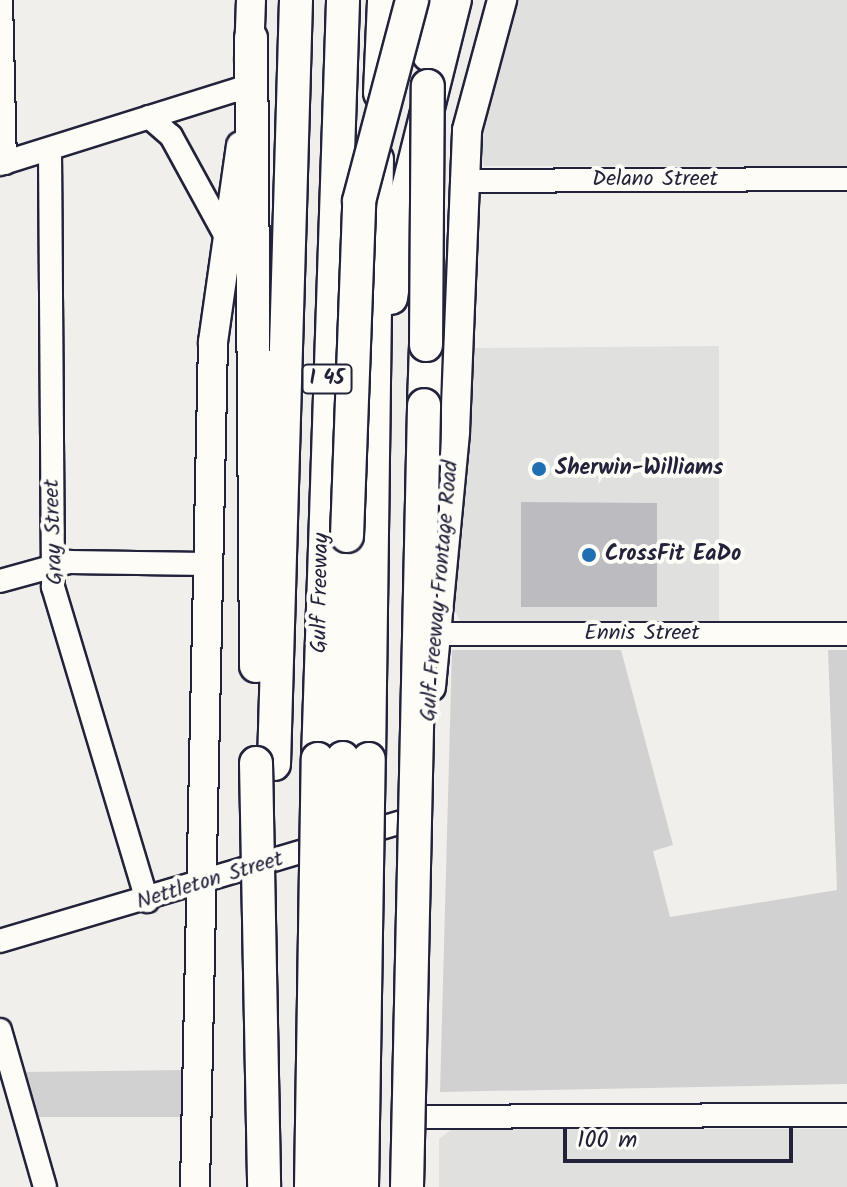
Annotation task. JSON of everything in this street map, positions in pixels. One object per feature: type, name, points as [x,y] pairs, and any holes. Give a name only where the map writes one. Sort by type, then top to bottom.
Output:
[{"type":"highway","points":[[265,764],[296,0]]},
{"type":"highway","name":"Gulf Freeway","points":[[343,0],[344,759],[362,1187]]},
{"type":"highway","name":"Gulf Freeway","points":[[311,1187],[375,385],[384,0]]},
{"type":"highway","name":"Gulf Freeway","points":[[336,1187],[347,536],[359,201],[412,0]]},
{"type":"highway","points":[[375,385],[406,196],[448,3]]},
{"type":"highway","points":[[407,1187],[448,3]]},
{"type":"highway","points":[[251,38],[265,764],[265,1187]]},
{"type":"main road","points":[[195,1187],[213,342],[224,233],[240,165],[251,38],[251,0]]},
{"type":"main road","name":"Gulf Freeway Frontage Road","points":[[423,1187],[417,1117],[418,817],[455,431],[462,181],[477,77],[502,0]]},
{"type":"street","points":[[1,0],[3,164],[245,87]]},
{"type":"street","points":[[149,117],[171,136],[224,233]]},
{"type":"street","name":"Gray Street","points":[[50,151],[51,566],[147,901]]},
{"type":"street","name":"Delano Street","points":[[462,181],[847,179]]},
{"type":"street","points":[[0,581],[51,566],[206,564]]},
{"type":"street","name":"Ennis Street","points":[[436,634],[847,634]]},
{"type":"street","name":"Nettleton Street","points":[[0,941],[147,901],[418,817]]},
{"type":"street","points":[[0,1030],[45,1187]]},
{"type":"street","points":[[417,1117],[847,1115]]},
{"type":"shaded area","points":[[513,0],[847,0],[847,167],[484,166],[476,149]]},
{"type":"shaded area","points":[[719,346],[719,622],[460,621],[451,603],[466,475],[470,348]]},
{"type":"shaded area","points":[[452,650],[621,650],[673,845],[653,851],[670,917],[837,890],[828,650],[847,650],[847,1084],[440,1092]]},
{"type":"shaded area","points":[[185,1070],[184,1117],[35,1117],[23,1072]]},
{"type":"shaded area","points":[[452,1129],[847,1129],[847,1187],[439,1187],[439,1139]]},
{"type":"building","name":"CrossFit EaDo","points":[[521,502],[657,503],[657,607],[521,607]]},
{"type":"place","name":"Sherwin-Williams","points":[[539,469]]},
{"type":"place","name":"CrossFit EaDo","points":[[589,555]]}]
